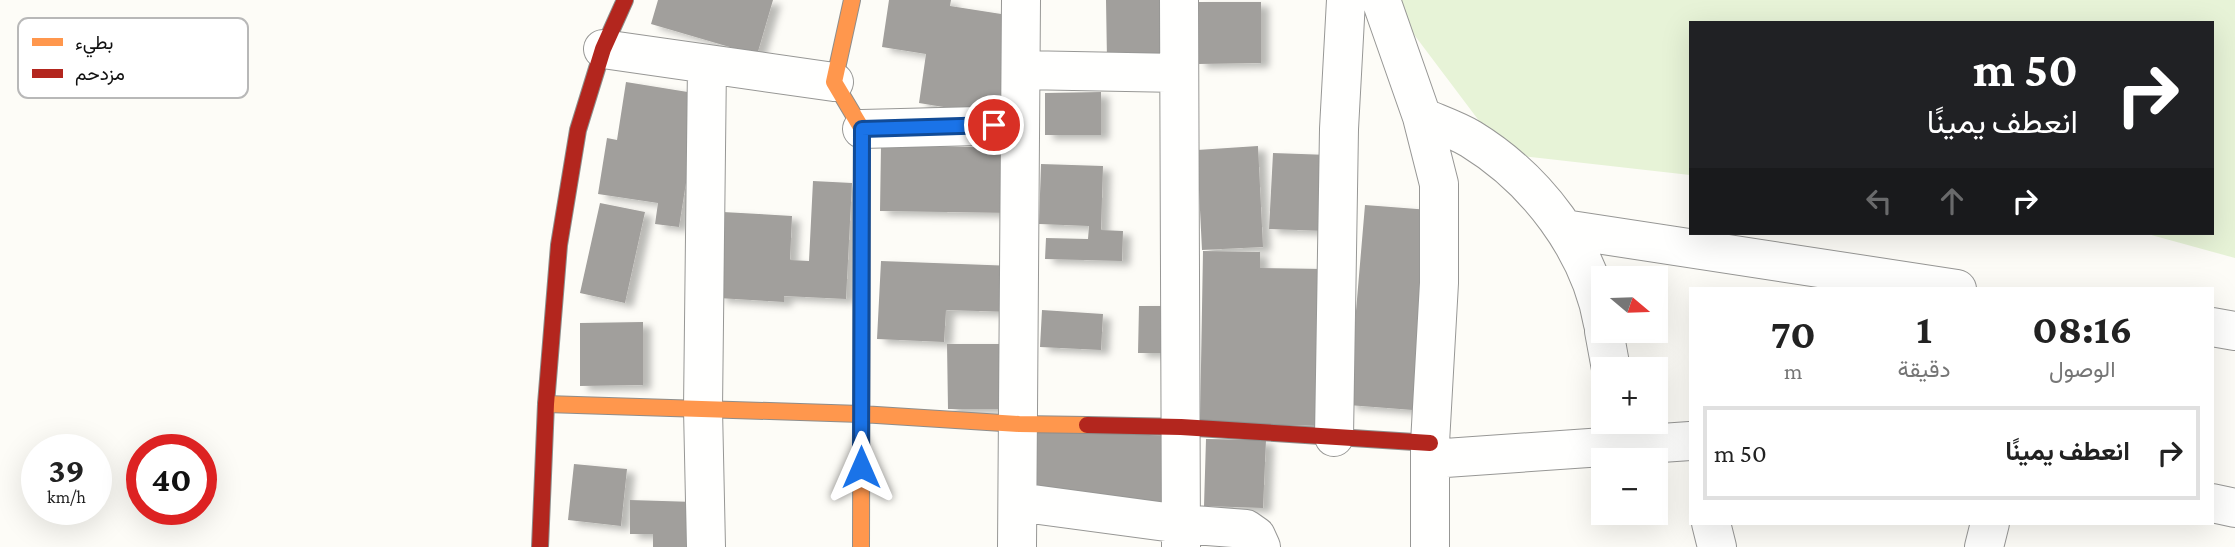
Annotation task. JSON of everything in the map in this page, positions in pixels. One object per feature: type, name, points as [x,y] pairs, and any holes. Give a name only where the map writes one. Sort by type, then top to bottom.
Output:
[{"type":"street","points":[[540,547],[546,404],[559,244],[578,130],[603,49],[625,0]]},
{"type":"street","points":[[852,0],[834,82],[862,129],[862,547]]},
{"type":"street","points":[[1017,547],[1021,0]]},
{"type":"street","points":[[1179,0],[1181,536]]},
{"type":"street","points":[[1334,437],[1339,129],[1346,0]]},
{"type":"street","points":[[1381,0],[1422,117],[1439,184],[1439,283],[1430,451],[1430,547]]},
{"type":"street","points":[[603,49],[834,82]]},
{"type":"street","points":[[706,547],[703,409],[707,64]]},
{"type":"street","points":[[1021,70],[1179,73]]},
{"type":"street","points":[[1422,117],[1470,138],[1505,163],[1564,229],[1591,278]]},
{"type":"street","points":[[862,129],[1020,125]]},
{"type":"street","points":[[1564,229],[1944,287]]},
{"type":"street","points":[[2214,327],[2235,331]]},
{"type":"street","points":[[546,404],[861,414],[1019,424],[1181,427],[1334,437],[1430,451],[1609,434]]},
{"type":"street","points":[[1629,434],[1689,441]]},
{"type":"street","points":[[1018,502],[1181,536],[1246,530],[1256,537],[1261,547]]},
{"type":"street","points":[[2214,503],[2235,508]]},
{"type":"street","points":[[1712,525],[1717,547]]},
{"type":"street","points":[[1984,547],[1990,525]]},
{"type":"green space","points":[[1388,0],[2235,0],[2235,258],[2151,235],[2214,235],[2214,21],[1689,21],[1689,175],[1504,154]]},
{"type":"building","points":[[658,0],[773,0],[757,55],[651,24]]},
{"type":"building","points":[[889,0],[951,0],[950,6],[1014,16],[999,116],[919,103],[926,54],[882,47]]},
{"type":"building","points":[[1106,0],[1166,0],[1167,59],[1107,60]]},
{"type":"building","points":[[1197,2],[1261,2],[1261,63],[1198,64]]},
{"type":"building","points":[[626,82],[700,94],[679,227],[655,224],[658,203],[598,194],[607,138],[617,140]]},
{"type":"building","points":[[1101,92],[1101,135],[1045,135],[1045,93]]},
{"type":"building","points":[[881,145],[1013,148],[1012,213],[880,211]]},
{"type":"building","points":[[1258,146],[1263,247],[1202,250],[1197,150]]},
{"type":"building","points":[[1273,153],[1329,155],[1326,231],[1269,229]]},
{"type":"building","points":[[1041,164],[1103,166],[1101,230],[1123,231],[1122,261],[1045,259],[1046,238],[1088,239],[1089,226],[1039,224]]},
{"type":"building","points":[[813,181],[852,183],[846,299],[784,296],[784,302],[718,298],[723,212],[792,216],[790,260],[809,261]]},
{"type":"building","points":[[600,203],[645,212],[625,303],[580,293]]},
{"type":"building","points":[[1365,205],[1430,210],[1413,410],[1348,405]]},
{"type":"building","points":[[1203,251],[1260,252],[1260,268],[1324,269],[1322,426],[1200,423]]},
{"type":"building","points":[[881,261],[1014,266],[1011,312],[946,310],[944,342],[877,339]]},
{"type":"building","points":[[1139,306],[1171,306],[1171,353],[1138,353]]},
{"type":"building","points":[[1042,310],[1103,314],[1101,350],[1040,347]]},
{"type":"building","points":[[643,322],[643,385],[580,386],[580,323]]},
{"type":"building","points":[[947,344],[1012,344],[1012,409],[948,409]]},
{"type":"building","points":[[1037,430],[1171,436],[1169,502],[1035,498]]},
{"type":"building","points":[[1206,439],[1266,440],[1263,508],[1204,506]]},
{"type":"building","points":[[574,464],[627,469],[621,526],[568,520]]},
{"type":"building","points":[[630,500],[695,502],[694,547],[653,547],[653,534],[630,534]]},
{"type":"traffic: slow","points":[[852,0],[834,82],[862,129],[861,547]]},
{"type":"traffic: slow","points":[[546,404],[861,414],[1019,424],[1087,425]]},
{"type":"traffic: jam","points":[[540,547],[546,404],[559,245],[578,130],[603,49],[625,0]]},
{"type":"traffic: jam","points":[[1087,425],[1181,427],[1430,443]]},
{"type":"route","points":[[861,467],[862,129],[994,125]]}]
